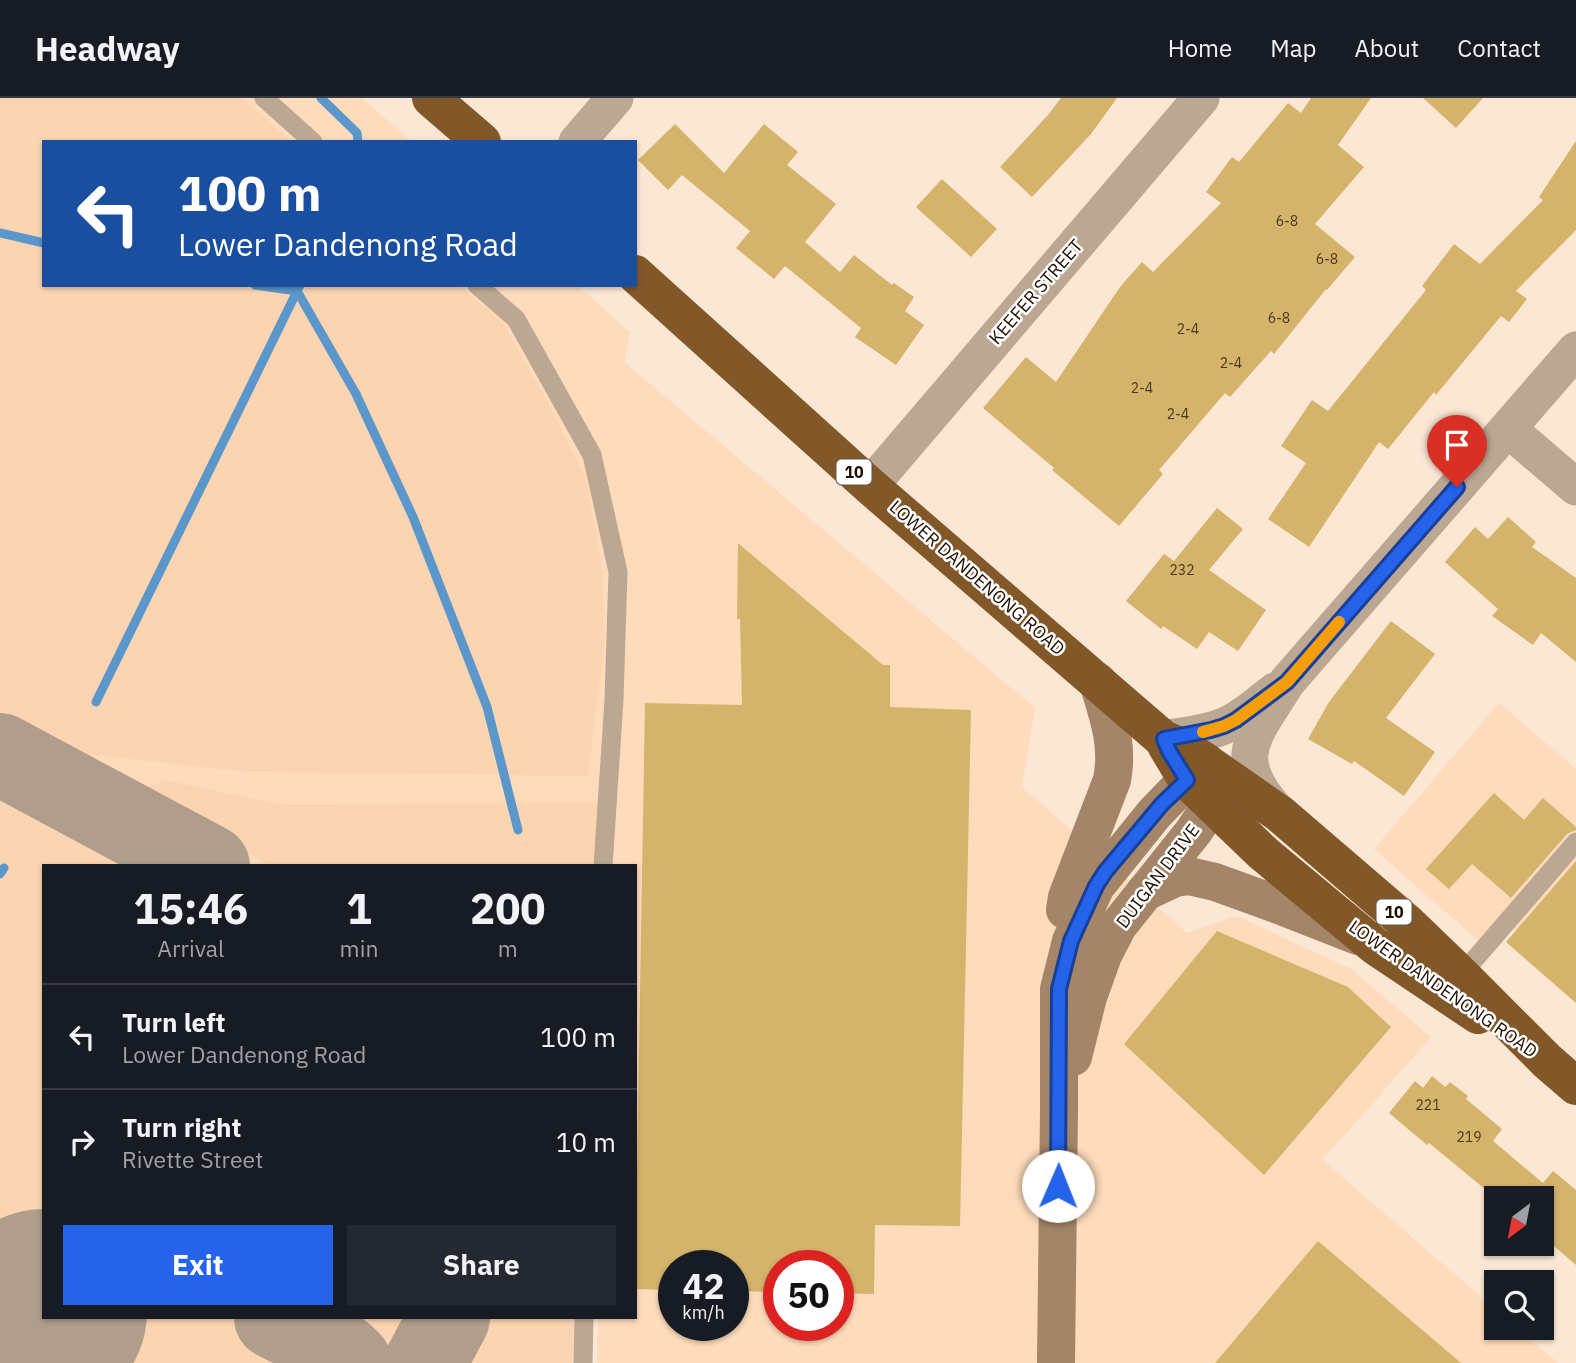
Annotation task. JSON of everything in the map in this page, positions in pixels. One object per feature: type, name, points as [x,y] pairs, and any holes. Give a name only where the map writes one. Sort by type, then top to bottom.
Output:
[{"type":"highway","points":[[431,98],[480,140]]},
{"type":"highway","name":"LOWER DANDENONG ROAD","points":[[637,276],[870,486],[1164,739],[1169,751],[1208,781],[1280,814],[1408,924],[1547,1061],[1576,1086]]},
{"type":"highway","name":"LOWER DANDENONG ROAD","points":[[1208,781],[1263,853],[1367,940],[1547,1061]]},
{"type":"main road","points":[[1059,989],[1060,940],[1067,897],[1112,780],[1115,764],[1113,737],[1098,682]]},
{"type":"main road","name":"DUIGAN DRIVE","points":[[1056,1363],[1059,989],[1071,941],[1096,886],[1154,814],[1208,781]]},
{"type":"main road","name":"DUIGAN DRIVE","points":[[1059,1110],[1088,997],[1103,955],[1118,926],[1194,831],[1208,781]]},
{"type":"main road","points":[[1145,891],[1175,878],[1189,876],[1215,882],[1367,940]]},
{"type":"street","points":[[579,140],[615,98]]},
{"type":"street","name":"KEEFER STREET","points":[[870,486],[1202,98]]},
{"type":"street","points":[[1280,814],[1264,796],[1249,766],[1250,748],[1255,736],[1287,682],[1576,349]]},
{"type":"street","points":[[1508,429],[1576,487]]},
{"type":"street","points":[[1164,739],[1224,726],[1287,682]]},
{"type":"lane","points":[[264,98],[311,140]]},
{"type":"lane","points":[[479,287],[516,319],[592,455],[618,572],[614,700],[603,864]]},
{"type":"lane","points":[[1461,975],[1576,842]]},
{"type":"lane","points":[[583,1363],[584,1319]]},
{"type":"shaded area","points":[[0,98],[362,98],[410,140],[42,140],[42,287],[579,287],[630,332],[624,362],[1035,708],[1022,787],[1187,933],[1237,916],[1351,969],[1431,1037],[1323,1159],[1484,1300],[1484,1340],[1532,1340],[1558,1363],[597,1363],[598,1319],[637,1319],[637,864],[42,864],[42,1319],[589,1319],[588,1363],[0,1363]]},
{"type":"shaded area","points":[[0,98],[241,98],[290,140],[42,140],[42,287],[461,287],[503,324],[545,397],[586,479],[602,567],[605,638],[588,776],[248,772],[40,749],[0,727]]},
{"type":"shaded area","points":[[1499,703],[1576,769],[1576,983],[1501,920],[1481,943],[1374,849]]},
{"type":"shaded area","points":[[164,780],[278,804],[599,803],[596,864],[268,864],[140,791]]},
{"type":"shaded area","points":[[0,782],[152,864],[42,864],[42,1227],[0,1305]]},
{"type":"shaded area","points":[[113,1319],[231,1319],[299,1354],[308,1363],[67,1363]]},
{"type":"shaded area","points":[[330,1319],[420,1319],[400,1356]]},
{"type":"shaded area","points":[[476,1319],[574,1319],[573,1363],[453,1363]]},
{"type":"building","points":[[1061,98],[1117,98],[1091,134],[1032,197],[1000,167]]},
{"type":"building","points":[[1311,98],[1371,98],[1338,145],[1364,167],[1315,224],[1355,257],[1274,354],[1271,351],[1230,397],[1225,393],[1159,470],[1163,474],[1119,526],[983,408],[1026,357],[1056,382],[1120,287],[1142,262],[1153,272],[1221,203],[1206,192],[1232,157],[1239,162],[1288,103],[1301,113]]},
{"type":"building","points":[[1423,98],[1483,98],[1456,128]]},
{"type":"building","points":[[675,124],[724,173],[764,124],[798,152],[787,165],[836,204],[805,242],[840,272],[854,255],[892,285],[894,283],[914,297],[905,311],[924,325],[896,365],[855,337],[861,328],[785,266],[774,279],[736,248],[750,231],[682,175],[668,190],[638,160]]},
{"type":"building","points":[[1576,141],[1576,230],[1516,291],[1527,299],[1509,322],[1501,316],[1388,449],[1379,442],[1309,547],[1268,519],[1306,463],[1281,446],[1312,400],[1328,411],[1426,290],[1422,286],[1454,244],[1480,264],[1543,200],[1539,197]]},
{"type":"building","points":[[942,179],[997,229],[971,257],[916,207]]},
{"type":"building","points":[[1217,508],[1243,529],[1209,570],[1266,610],[1238,651],[1209,632],[1197,649],[1163,626],[1161,629],[1126,601],[1164,554],[1174,561]]},
{"type":"building","points":[[1508,517],[1536,542],[1532,547],[1576,578],[1576,662],[1541,633],[1533,645],[1492,616],[1498,609],[1445,562],[1475,527],[1488,539]]},
{"type":"building","points":[[738,543],[883,665],[890,665],[890,707],[971,710],[960,1226],[875,1225],[874,1294],[854,1293],[854,1250],[763,1250],[763,1292],[749,1291],[749,1250],[658,1250],[658,1290],[637,1289],[645,703],[742,705],[740,619],[737,619]]},
{"type":"building","points":[[1391,621],[1435,654],[1386,718],[1435,752],[1404,796],[1354,761],[1352,764],[1308,739],[1329,702]]},
{"type":"building","points":[[1494,793],[1524,820],[1543,798],[1576,827],[1511,898],[1472,864],[1449,889],[1426,869]]},
{"type":"building","points":[[1576,861],[1576,1003],[1506,942]]},
{"type":"building","points":[[1217,931],[1348,987],[1391,1027],[1264,1175],[1124,1044]]},
{"type":"building","points":[[1432,1076],[1445,1087],[1450,1082],[1502,1129],[1493,1141],[1543,1183],[1553,1171],[1576,1190],[1576,1265],[1554,1246],[1554,1186],[1484,1186],[1484,1188],[1389,1113],[1415,1081],[1423,1088]]},
{"type":"building","points":[[1318,1241],[1461,1363],[1215,1363]]},
{"type":"waterway","points":[[321,98],[357,133],[358,140]]},
{"type":"waterway","points":[[0,233],[42,243]]},
{"type":"waterway","points":[[269,287],[297,291],[356,394],[413,517],[487,707],[518,830]]},
{"type":"waterway","points":[[96,702],[299,287]]},
{"type":"waterway","points":[[0,874],[4,868]]},
{"type":"taxiway","points":[[0,754],[205,864]]},
{"type":"taxiway","points":[[20,1363],[45,1319]]},
{"type":"taxiway","points":[[277,1319],[335,1349],[351,1363]]},
{"type":"taxiway","points":[[425,1363],[448,1319]]},
{"type":"runway","points":[[17,1363],[42,1316]]},
{"type":"slow traffic","points":[[1203,732],[1236,720],[1287,682],[1339,622]]},
{"type":"route","points":[[1058,1186],[1059,989],[1071,941],[1096,886],[1162,804],[1187,780],[1164,739],[1224,726],[1287,682],[1457,487]]}]
